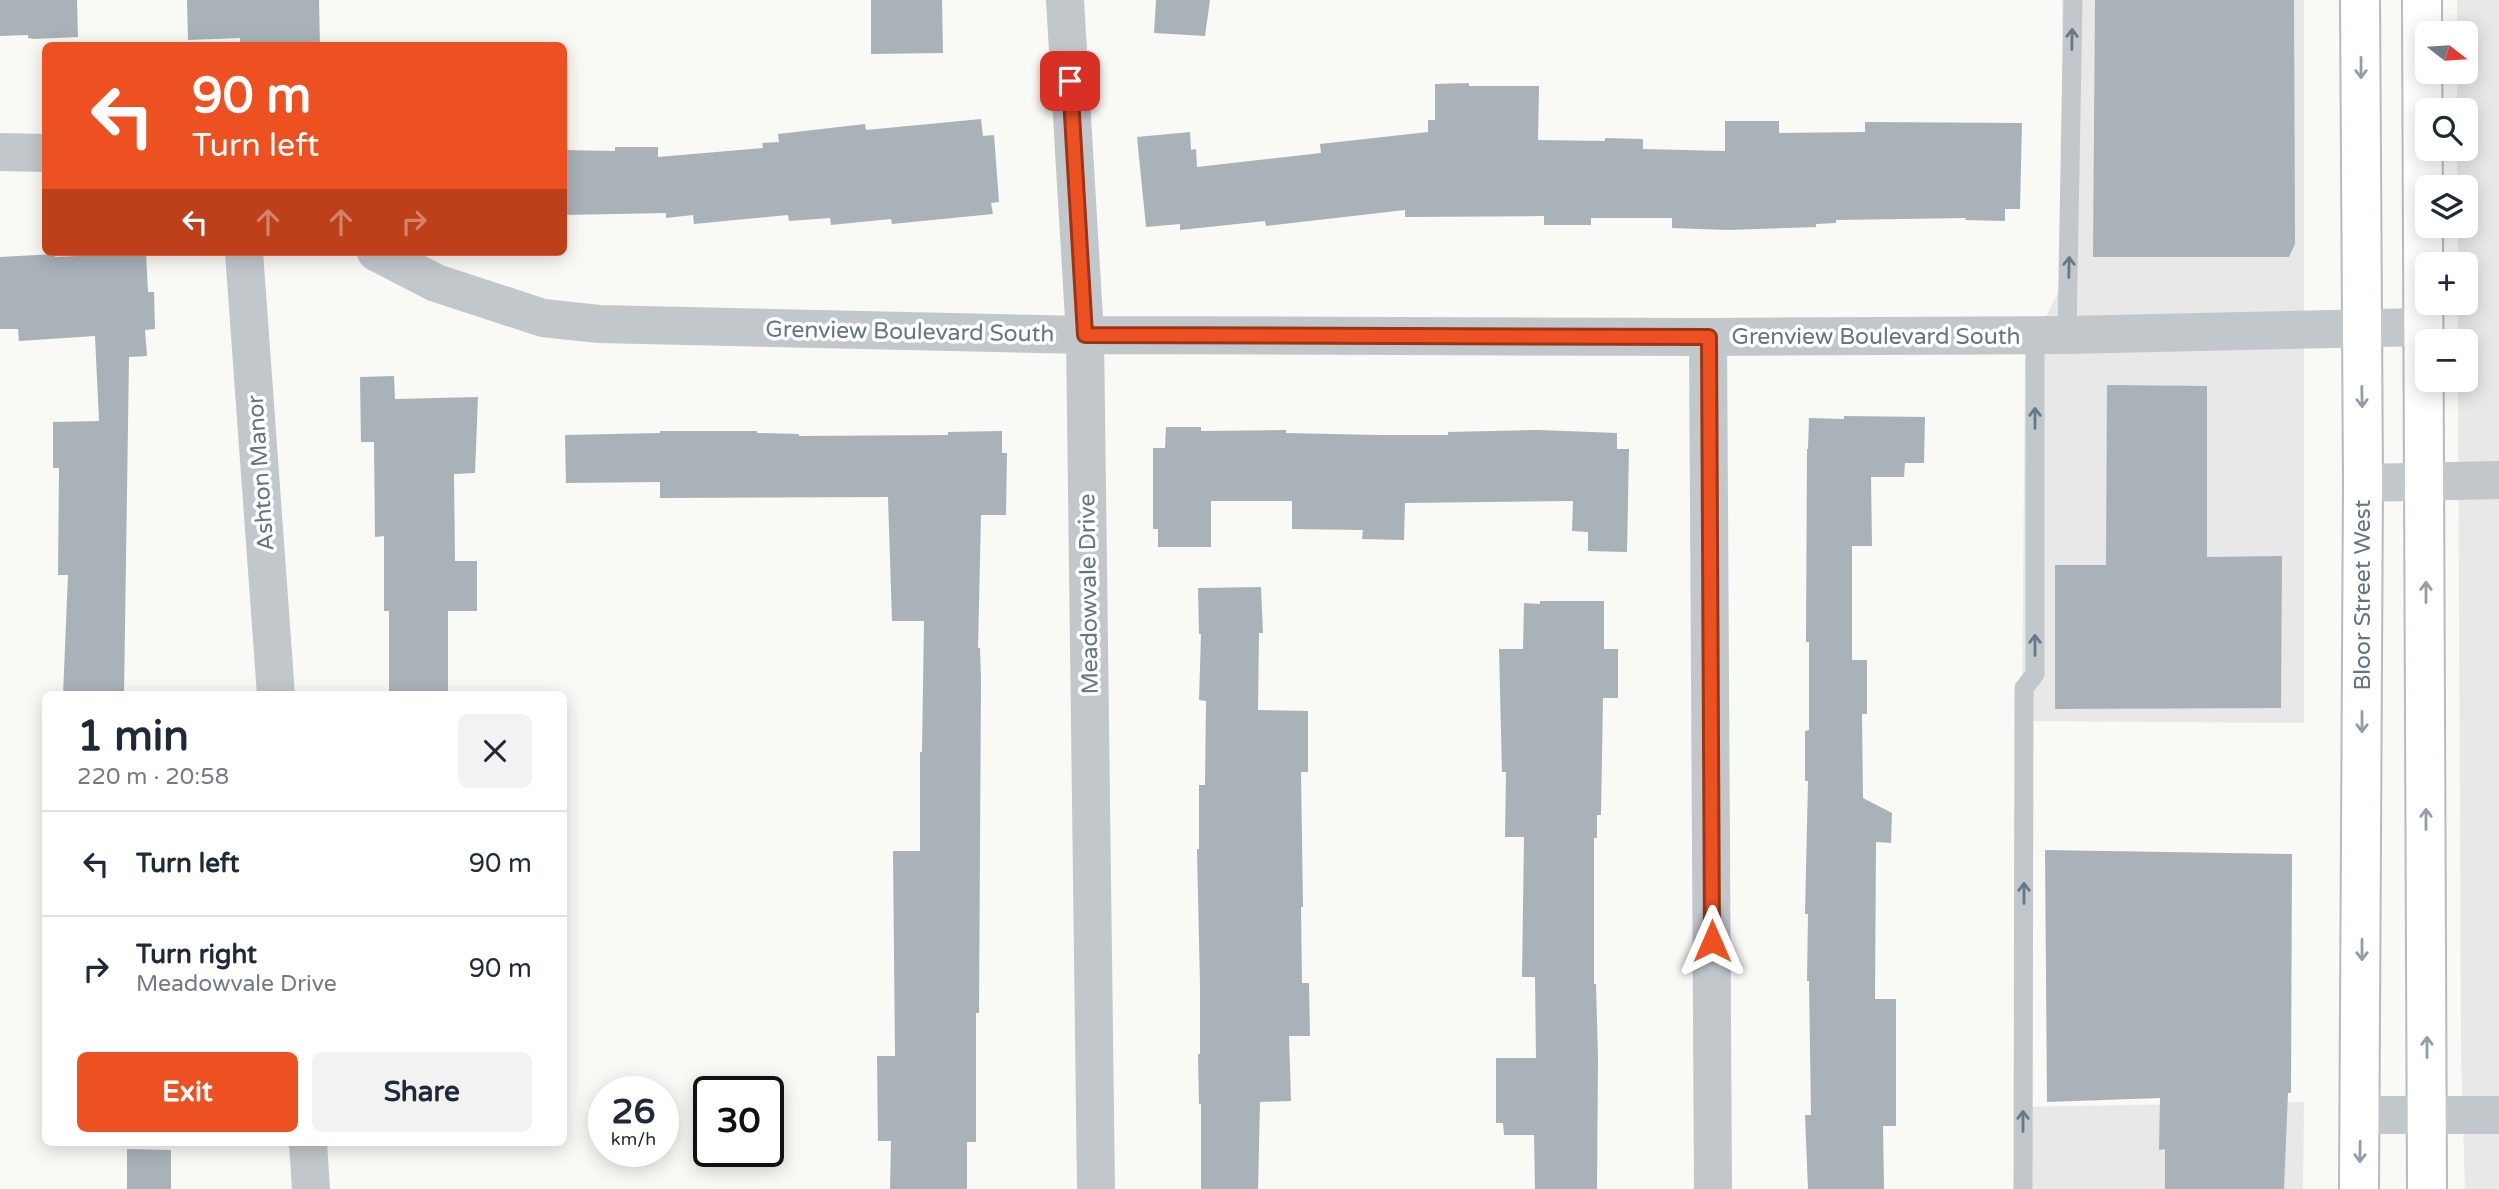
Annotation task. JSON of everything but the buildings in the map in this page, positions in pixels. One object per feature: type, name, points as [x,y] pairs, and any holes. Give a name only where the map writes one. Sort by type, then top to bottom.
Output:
[{"type":"main road","name":"Bloor Street West","points":[[2359,1189],[2363,483],[2360,0]]},
{"type":"main road","points":[[2422,0],[2427,1189]]},
{"type":"street","name":"Meadowvale Drive","points":[[1065,0],[1085,335],[1096,1189]]},
{"type":"street","points":[[0,152],[42,153]]},
{"type":"street","name":"Ashton Manor","points":[[244,256],[276,691]]},
{"type":"street","name":"Grenview Boulevard South","points":[[384,256],[436,282],[543,317],[598,324],[1085,335],[1709,337],[2051,335],[2423,327]]},
{"type":"street","points":[[1709,337],[1713,1189]]},
{"type":"street","points":[[2363,483],[2499,480]]},
{"type":"street","points":[[2360,1115],[2499,1115]]},
{"type":"street","points":[[308,1146],[311,1189]]},
{"type":"lane","points":[[2023,1189],[2024,688],[2035,674],[2051,335],[2073,0]]},
{"type":"shaded area","points":[[2062,0],[2304,0],[2304,723],[2022,721],[2025,359],[2064,280]]},
{"type":"shaded area","points":[[2457,0],[2499,0],[2499,1189],[2465,1189],[2461,1055],[2458,392],[2478,392],[2478,329],[2458,329],[2458,315],[2478,315],[2478,252],[2458,252],[2458,238],[2478,238],[2478,175],[2457,175],[2457,161],[2478,161],[2478,98],[2457,98],[2457,84],[2478,84],[2478,21],[2457,21]]},
{"type":"shaded area","points":[[2304,1102],[2303,1189],[2019,1189],[2019,1107]]},
{"type":"route","points":[[1070,81],[1085,335],[1709,337],[1712,941]]}]
